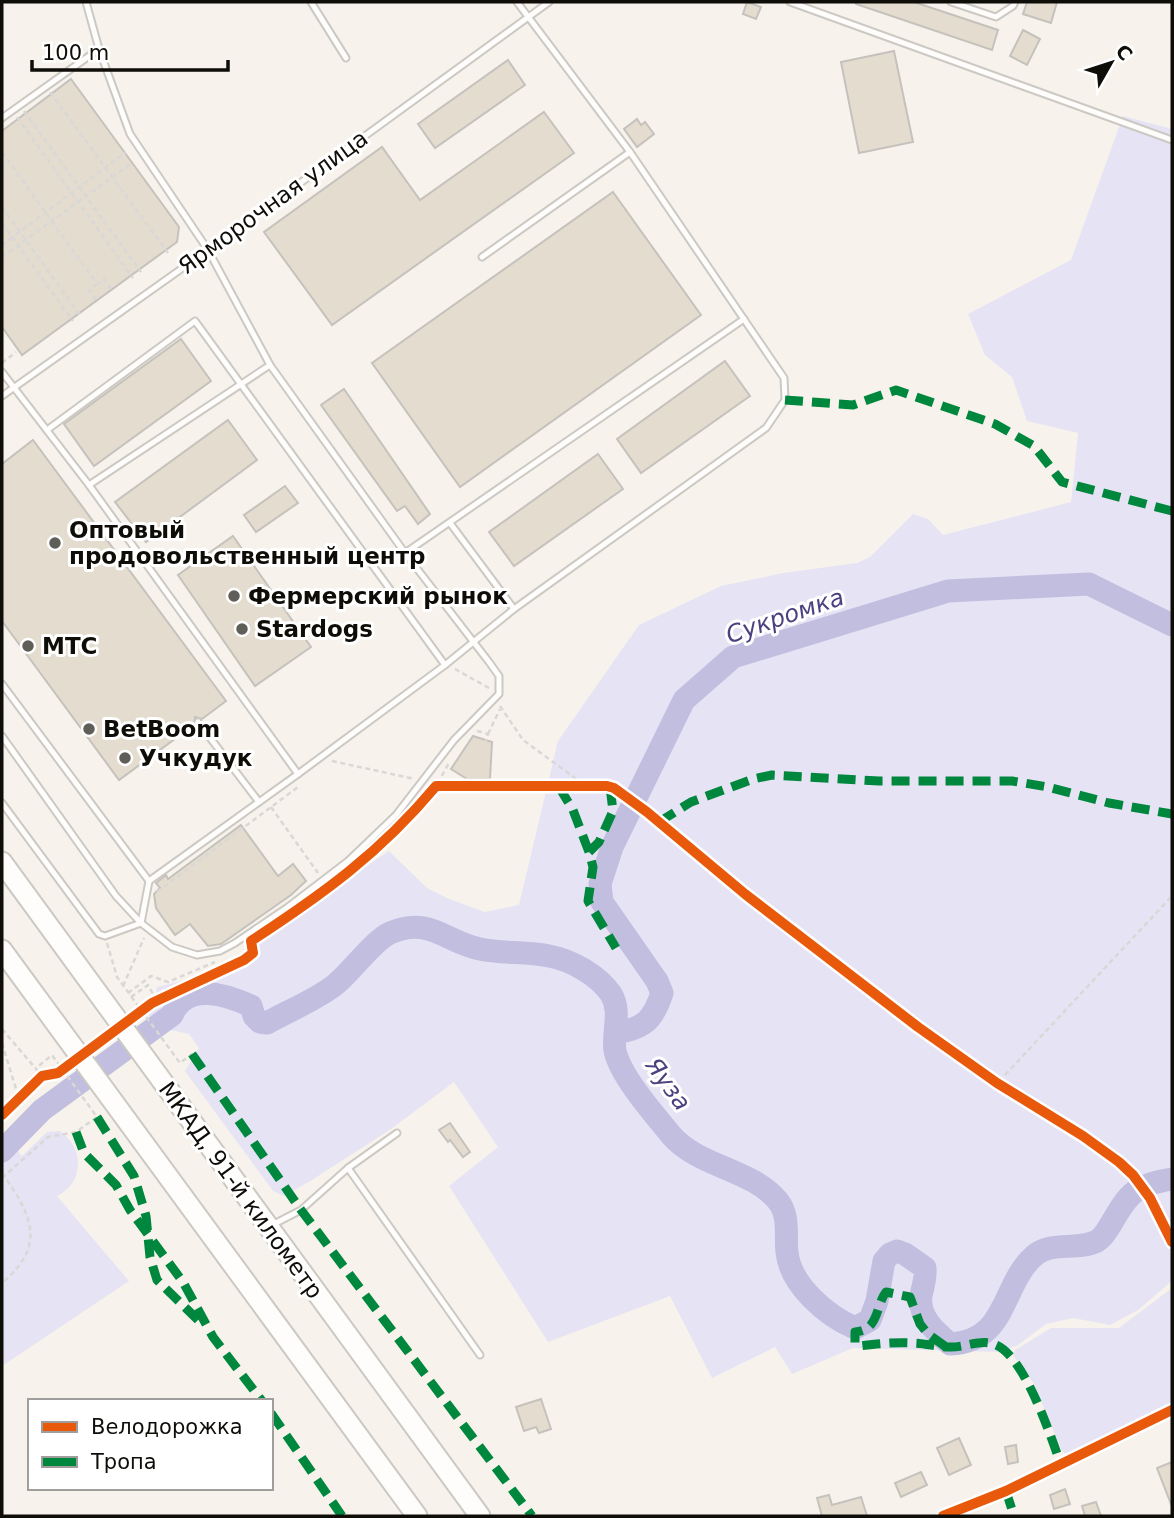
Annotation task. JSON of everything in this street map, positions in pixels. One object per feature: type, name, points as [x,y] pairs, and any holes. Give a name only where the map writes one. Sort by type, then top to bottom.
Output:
[{"type":"highway","name":"МКАД, 91-й километр","points":[[2,862],[121,1016],[160,1080],[480,1516]]},
{"type":"highway","points":[[2,950],[417,1516]]},
{"type":"street","points":[[943,1516],[1028,1481],[1172,1410]]},
{"type":"lane","points":[[2,736],[116,896],[141,923],[172,947],[188,954],[210,953],[220,951],[243,937],[324,881],[372,839],[396,815],[454,740],[499,694],[499,676],[405,553],[270,365],[208,250],[131,134],[99,49],[86,2]]},
{"type":"lane","points":[[311,2],[346,58]]},
{"type":"lane","points":[[141,923],[149,881],[299,774],[514,609],[766,428],[785,400],[784,378],[630,152],[517,2]]},
{"type":"lane","name":"Ярморочная улица","points":[[2,396],[208,250],[548,2]]},
{"type":"lane","points":[[790,2],[1172,140]]},
{"type":"lane","points":[[951,2],[996,17],[1015,2]]},
{"type":"lane","points":[[2,117],[99,49]]},
{"type":"lane","points":[[482,257],[630,152]]},
{"type":"lane","points":[[405,553],[744,319]]},
{"type":"lane","points":[[47,430],[195,321],[445,664]]},
{"type":"lane","points":[[89,485],[270,365]]},
{"type":"lane","points":[[2,372],[89,485],[299,774]]},
{"type":"lane","points":[[450,523],[514,609]]},
{"type":"lane","points":[[2,684],[149,881]]},
{"type":"lane","points":[[198,722],[259,802]]},
{"type":"lane","points":[[2,803],[94,930],[105,936],[141,923]]},
{"type":"lane","points":[[647,812],[745,894],[918,1027],[997,1083],[1083,1136],[1133,1175],[1150,1198],[1172,1242]]},
{"type":"lane","points":[[268,1227],[301,1210],[348,1168],[397,1133]]},
{"type":"lane","points":[[348,1168],[480,1355]]},
{"type":"path","points":[[50,92],[168,253]]},
{"type":"path","points":[[24,111],[141,272]]},
{"type":"path","points":[[18,117],[133,278]]},
{"type":"path","points":[[2,152],[97,284]]},
{"type":"path","points":[[2,245],[126,152]]},
{"type":"path","points":[[2,257],[133,162]]},
{"type":"path","points":[[2,207],[80,315]]},
{"type":"path","points":[[2,223],[73,321]]},
{"type":"path","points":[[98,303],[89,290],[97,284],[104,279],[113,292]]},
{"type":"path","points":[[2,363],[16,352]]},
{"type":"path","points":[[480,651],[455,669],[499,694],[500,709],[486,741]]},
{"type":"path","points":[[500,709],[523,740],[586,786]]},
{"type":"path","points":[[473,730],[488,734]]},
{"type":"path","points":[[344,753],[332,761],[423,780],[436,786],[454,757]]},
{"type":"path","points":[[157,892],[302,784]]},
{"type":"path","points":[[271,807],[324,881]]},
{"type":"path","points":[[997,1083],[1172,896]]},
{"type":"path","points":[[123,986],[148,928]]},
{"type":"path","points":[[105,936],[117,977],[132,999],[180,1063],[192,1054]]},
{"type":"path","points":[[121,1016],[162,998],[217,967]]},
{"type":"path","points":[[128,993],[151,976],[168,982],[217,967]]},
{"type":"path","points":[[132,999],[148,985],[154,996],[162,998]]},
{"type":"path","points":[[2,1029],[28,1088]]},
{"type":"path","points":[[2,1043],[28,1088]]},
{"type":"path","points":[[2,1283],[12,1275],[30,1251],[29,1217],[2,1176],[48,1137],[76,1132],[97,1117],[52,1055],[28,1088]]},
{"type":"path","points":[[28,1088],[68,1065]]},
{"type":"shaded area","points":[[1123,116],[1172,129],[1172,1281],[1138,1310],[1110,1325],[1073,1318],[1046,1324],[1018,1345],[1000,1352],[853,1348],[792,1374],[775,1347],[712,1378],[670,1296],[548,1342],[449,1186],[498,1147],[454,1082],[391,1129],[312,1180],[284,1196],[273,1191],[185,1071],[199,1048],[189,1034],[171,1030],[162,1035],[146,1011],[156,996],[157,987],[187,979],[247,949],[389,851],[427,888],[449,899],[485,912],[519,905],[558,741],[639,625],[721,586],[783,573],[857,563],[870,557],[913,514],[928,519],[943,535],[1071,502],[1078,433],[1027,421],[1012,377],[985,355],[968,314],[1071,260]]},
{"type":"shaded area","points":[[69,1085],[76,1096],[65,1100],[59,1108],[42,1115],[31,1136],[2,1164],[2,1145],[48,1098]]},
{"type":"shaded area","points":[[60,1131],[74,1146],[78,1165],[73,1182],[57,1196],[129,1281],[2,1366],[2,1132],[22,1156],[47,1132]]},
{"type":"shaded area","points":[[1172,1288],[1172,1404],[1068,1455],[1062,1451],[1034,1384],[1013,1355],[1015,1350],[1051,1328],[1119,1328]]},
{"type":"building","points":[[747,2],[761,7],[756,19],[743,14]]},
{"type":"building","points":[[856,2],[914,2],[998,30],[992,50]]},
{"type":"building","points":[[1027,2],[1057,2],[1051,23],[1023,14]]},
{"type":"building","points":[[1023,30],[1040,39],[1027,65],[1010,56]]},
{"type":"building","points":[[894,51],[913,142],[859,153],[841,62]]},
{"type":"building","points":[[508,60],[525,85],[435,148],[418,124]]},
{"type":"building","points":[[71,79],[179,227],[177,242],[22,355],[2,327],[2,131]]},
{"type":"building","points":[[544,112],[574,153],[332,325],[264,232],[382,147],[420,200]]},
{"type":"building","points":[[637,119],[641,125],[645,122],[654,134],[637,147],[624,129]]},
{"type":"building","points":[[613,192],[701,315],[460,487],[372,363]]},
{"type":"building","points":[[181,339],[211,381],[94,466],[64,424]]},
{"type":"building","points":[[725,361],[750,396],[641,473],[617,439]]},
{"type":"building","points":[[344,389],[430,514],[418,524],[405,506],[397,511],[321,405]]},
{"type":"building","points":[[228,420],[257,460],[146,542],[115,502]]},
{"type":"building","name":"Оптовый продовольственный центр","points":[[33,440],[226,701],[202,719],[195,717],[194,725],[119,780],[2,621],[2,464]]},
{"type":"building","points":[[598,454],[623,489],[514,566],[489,532]]},
{"type":"building","points":[[285,486],[298,503],[256,532],[244,515]]},
{"type":"building","name":"Фермерский рынок","points":[[233,536],[311,647],[255,686],[178,575]]},
{"type":"building","points":[[473,736],[492,742],[490,779],[467,779],[451,769]]},
{"type":"building","points":[[241,825],[278,876],[293,864],[306,881],[291,895],[221,944],[208,946],[190,924],[175,935],[156,908],[154,894],[160,888],[156,883],[166,875],[168,879]]},
{"type":"building","points":[[450,1123],[470,1152],[463,1157],[439,1130]]},
{"type":"building","points":[[541,1399],[551,1429],[539,1433],[536,1427],[524,1431],[516,1407]]},
{"type":"building","points":[[959,1438],[971,1465],[949,1475],[937,1448]]},
{"type":"building","points":[[1016,1445],[1018,1462],[1008,1464],[1005,1447]]},
{"type":"building","points":[[1172,1462],[1172,1504],[1171,1504],[1157,1468]]},
{"type":"building","points":[[921,1472],[927,1485],[901,1497],[895,1483]]},
{"type":"building","points":[[1065,1489],[1070,1504],[1054,1509],[1050,1495]]},
{"type":"building","points":[[829,1495],[832,1505],[861,1497],[867,1516],[822,1516],[817,1498]]},
{"type":"building","points":[[1096,1502],[1101,1516],[1085,1516],[1082,1506]]},
{"type":"waterway","name":"Сукромка","points":[[616,1033],[646,1021],[655,1010],[662,993],[657,981],[602,902],[600,884],[612,847],[684,700],[733,657],[948,591],[1089,584],[1172,625]]},
{"type":"waterway","name":"Яуза","points":[[2,1151],[42,1110],[172,1015],[178,1005],[187,998],[196,994],[230,998],[251,1006],[254,1016],[260,1022],[267,1023],[329,989],[390,933],[416,927],[480,949],[541,954],[557,958],[583,969],[606,987],[616,1008],[614,1044],[618,1061],[639,1095],[682,1146],[754,1182],[778,1201],[784,1213],[787,1252],[795,1276],[822,1307],[855,1328],[870,1320],[877,1301],[884,1261],[897,1251],[925,1268],[921,1304],[929,1323],[950,1344],[969,1341],[993,1323],[1024,1267],[1035,1255],[1049,1248],[1097,1241],[1123,1204],[1135,1192],[1150,1184],[1172,1179]]},
{"type":"marked path","points":[[785,400],[853,405],[896,390],[995,424],[1034,446],[1062,482],[1172,511]]},
{"type":"marked path","points":[[659,822],[691,802],[753,779],[772,775],[879,781],[1012,781],[1172,814]]},
{"type":"marked path","points":[[559,787],[573,810],[593,867],[588,901],[616,948]]},
{"type":"marked path","points":[[589,852],[599,842],[613,811],[610,787]]},
{"type":"marked path","points":[[192,1054],[301,1210],[532,1516]]},
{"type":"marked path","points":[[97,1117],[134,1176],[146,1216],[150,1257],[157,1280],[198,1320]]},
{"type":"marked path","points":[[76,1132],[84,1153],[116,1185],[130,1210],[183,1282],[213,1337],[260,1399]]},
{"type":"marked path","points":[[946,1347],[928,1334],[920,1324],[910,1297],[886,1292],[873,1322],[869,1327],[855,1332],[855,1343],[859,1346],[917,1343],[944,1347],[949,1347],[955,1347],[985,1342],[1007,1352],[1036,1399],[1061,1465]]},
{"type":"marked path","points":[[273,1416],[342,1516]]},
{"type":"marked path","points":[[1006,1491],[1014,1516]]},
{"type":"cycle path","points":[[2,1115],[42,1076],[58,1073],[152,1003],[244,960],[253,953],[251,941],[350,871],[394,832],[436,786],[607,786],[614,788],[647,812],[745,894],[918,1027],[997,1083],[1083,1136],[1119,1162],[1133,1175],[1150,1198],[1172,1242]]},
{"type":"cycle path","points":[[943,1516],[1006,1491],[1172,1410]]},
{"type":"place","name":"Оптовый продовольственный центр","points":[[55,543]]},
{"type":"place","name":"Фермерский рынок","points":[[234,596]]},
{"type":"place","name":"Stardogs","points":[[242,629]]},
{"type":"place","name":"МТС","points":[[28,646]]},
{"type":"place","name":"BetBoom","points":[[89,729]]},
{"type":"place","name":"Учкудук","points":[[125,758]]}]
